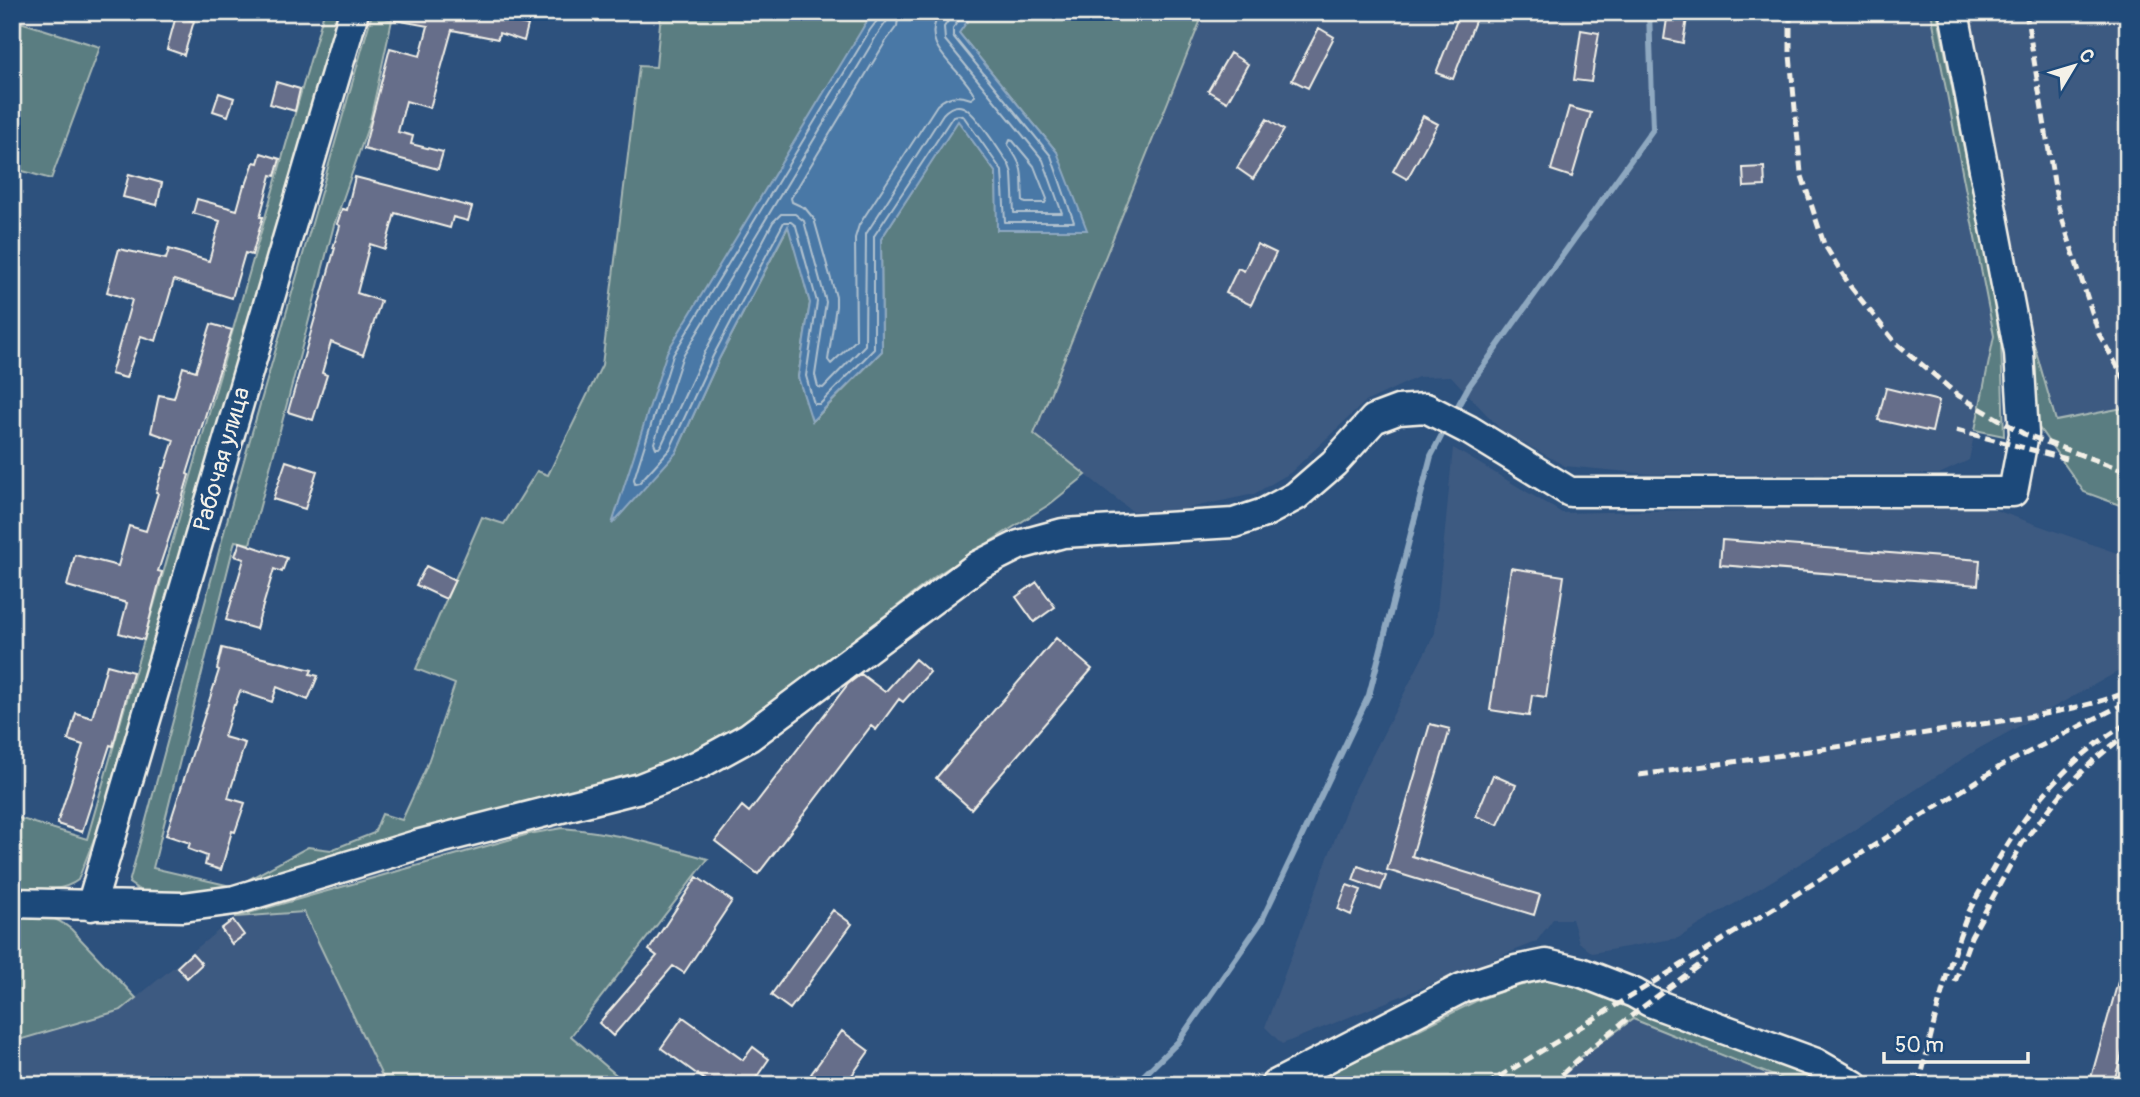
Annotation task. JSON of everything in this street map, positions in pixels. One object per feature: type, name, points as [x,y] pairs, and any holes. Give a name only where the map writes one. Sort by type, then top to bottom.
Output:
[{"type":"street","name":"Рабочая улица","points":[[90,906],[354,12]]},
{"type":"street","points":[[12,902],[183,907],[234,900],[420,844],[640,788],[698,765],[749,737],[979,565],[1019,545],[1063,533],[1234,523],[1264,513],[1296,496],[1334,463],[1374,419],[1398,410],[1426,408],[1469,429],[1570,492],[2013,492],[2024,435],[2018,353],[1954,12]]},
{"type":"street","points":[[1275,1085],[1462,988],[1516,970],[1546,964],[1591,976],[1650,1002],[1816,1063],[1854,1085]]},
{"type":"shaded area","points":[[1204,12],[1931,12],[1994,336],[1969,460],[1939,474],[1650,474],[1565,466],[1502,431],[1451,376],[1418,377],[1365,402],[1290,473],[1254,494],[1170,512],[1132,511],[1034,434]]},
{"type":"shaded area","points":[[1963,12],[2128,12],[2128,407],[2056,421],[2031,334]]},
{"type":"shaded area","points":[[1453,448],[1562,513],[1964,504],[1995,510],[2128,557],[2128,666],[1978,749],[1837,841],[1678,938],[1592,953],[1579,942],[1572,919],[1553,919],[1536,942],[1282,1044],[1265,1027],[1349,801],[1435,633]]},
{"type":"shaded area","points":[[304,912],[382,1076],[389,1085],[12,1085],[12,1042],[121,1010],[235,917]]},
{"type":"shaded area","points":[[1633,1019],[1796,1085],[1553,1085],[1581,1057]]},
{"type":"green space","points":[[12,12],[19,12],[17,21],[100,47],[51,179],[12,168]]},
{"type":"green space","points":[[324,12],[344,12],[136,731],[78,880],[55,889],[12,888],[12,816],[87,839]]},
{"type":"green space","points":[[661,12],[875,12],[864,26],[676,453],[719,359],[789,225],[810,303],[798,377],[813,421],[882,351],[881,239],[958,120],[996,173],[998,229],[1057,152],[958,32],[974,12],[1204,12],[1034,434],[1086,475],[1050,504],[937,575],[741,728],[624,785],[243,891],[148,896],[129,883],[236,488],[372,14],[392,20],[370,121],[334,225],[250,544],[235,541],[153,868],[235,887],[308,847],[331,850],[374,833],[382,814],[402,820],[426,768],[455,684],[416,669],[482,517],[504,524],[537,471],[548,475],[602,365],[639,66],[656,67]]},
{"type":"green space","points":[[1931,12],[1937,12],[1996,309],[2001,342],[2004,436],[1975,430],[1994,336]]},
{"type":"green space","points":[[2031,334],[2056,421],[2128,407],[2128,508],[2084,492],[2030,415],[2021,335]]},
{"type":"green space","points":[[562,828],[618,836],[708,859],[571,1036],[628,1085],[389,1085],[382,1076],[304,912],[235,917],[529,834]]},
{"type":"green space","points":[[12,913],[43,915],[64,924],[136,998],[121,1010],[12,1042]]},
{"type":"green space","points":[[1556,979],[1575,983],[1829,1085],[1796,1085],[1633,1019],[1581,1057],[1553,1085],[1307,1085],[1476,1001],[1525,984]]},
{"type":"water","points":[[875,12],[974,12],[959,33],[1057,152],[1087,230],[997,230],[996,173],[958,121],[881,239],[882,351],[812,421],[798,377],[810,303],[788,226],[719,359],[676,453],[612,524],[667,352]]},
{"type":"building","points":[[396,12],[522,12],[519,23],[528,25],[524,41],[499,33],[498,39],[452,30],[430,108],[406,101],[398,132],[413,136],[411,144],[443,152],[438,169],[364,149],[390,48],[420,56],[428,26],[395,20]]},
{"type":"building","points":[[1668,12],[1688,12],[1683,43],[1664,39]]},
{"type":"building","points":[[1459,15],[1475,21],[1453,79],[1436,73]]},
{"type":"building","points":[[176,16],[194,21],[184,55],[167,49]]},
{"type":"building","points":[[1319,28],[1334,37],[1308,88],[1292,80]]},
{"type":"building","points":[[1581,30],[1599,33],[1591,82],[1574,80]]},
{"type":"building","points":[[1230,53],[1248,64],[1227,102],[1208,91]]},
{"type":"building","points":[[276,82],[300,89],[295,111],[270,104]]},
{"type":"building","points":[[219,93],[234,98],[228,116],[213,111]]},
{"type":"building","points":[[1569,107],[1591,113],[1572,177],[1551,170]]},
{"type":"building","points":[[1423,116],[1438,124],[1407,179],[1393,171]]},
{"type":"building","points":[[1267,119],[1284,130],[1253,179],[1237,168]]},
{"type":"building","points":[[261,153],[280,159],[275,176],[271,175],[252,255],[245,253],[232,298],[174,280],[156,341],[141,336],[126,378],[111,374],[132,300],[107,292],[119,249],[166,259],[169,249],[209,261],[220,221],[193,213],[197,199],[237,210],[244,185]]},
{"type":"building","points":[[1764,167],[1765,186],[1744,187],[1743,168]]},
{"type":"building","points":[[129,174],[162,183],[157,205],[123,197]]},
{"type":"building","points":[[355,177],[472,207],[468,221],[453,217],[450,228],[395,213],[385,249],[370,244],[357,293],[381,301],[363,355],[331,342],[322,373],[327,375],[313,420],[288,412],[335,248],[340,226],[337,224],[342,209],[347,210]]},
{"type":"building","points":[[1257,244],[1276,253],[1251,305],[1226,293],[1238,268],[1244,271]]},
{"type":"building","points":[[211,324],[232,330],[158,571],[162,572],[144,640],[119,633],[127,603],[67,586],[75,555],[118,566],[129,526],[146,531],[163,468],[174,440],[151,432],[159,395],[174,398],[183,367],[196,371]]},
{"type":"building","points":[[1886,388],[1939,401],[1932,432],[1878,420]]},
{"type":"building","points":[[286,461],[317,471],[305,509],[273,499]]},
{"type":"building","points":[[1722,540],[1980,560],[1978,585],[1720,565]]},
{"type":"building","points":[[240,542],[287,558],[282,572],[274,569],[256,629],[226,620],[244,559],[235,556]]},
{"type":"building","points":[[426,566],[455,580],[446,599],[416,585]]},
{"type":"building","points":[[1511,568],[1564,576],[1546,697],[1532,695],[1529,716],[1490,710]]},
{"type":"building","points":[[1037,582],[1055,607],[1034,622],[1016,597]]},
{"type":"building","points":[[1056,638],[1092,669],[971,809],[936,778]]},
{"type":"building","points":[[222,648],[312,670],[310,674],[318,676],[308,700],[277,687],[272,702],[240,691],[224,737],[245,743],[228,798],[245,803],[235,832],[232,831],[221,870],[205,865],[207,856],[188,849],[190,843],[166,835],[219,670],[217,669]]},
{"type":"building","points":[[915,659],[930,672],[903,702],[899,699],[876,730],[871,726],[758,874],[715,841],[742,806],[749,812],[848,684],[861,674],[885,692]]},
{"type":"building","points":[[107,665],[133,672],[113,746],[110,745],[82,832],[57,824],[83,745],[68,740],[76,713],[92,718]]},
{"type":"building","points":[[1430,724],[1450,729],[1412,856],[1540,895],[1534,915],[1387,870]]},
{"type":"building","points":[[1493,775],[1516,785],[1498,825],[1476,816]]},
{"type":"building","points":[[1358,866],[1386,876],[1381,890],[1353,880]]},
{"type":"building","points":[[697,877],[732,901],[684,973],[673,966],[613,1036],[599,1023],[657,956],[649,950]]},
{"type":"building","points":[[1347,885],[1361,890],[1351,915],[1338,909]]},
{"type":"building","points":[[833,910],[852,924],[790,1009],[771,995]]},
{"type":"building","points":[[233,920],[244,935],[232,944],[221,929]]},
{"type":"building","points":[[192,953],[202,964],[187,978],[177,967]]},
{"type":"building","points":[[2123,964],[2128,964],[2128,1032],[2113,1085],[2089,1085]]},
{"type":"building","points":[[683,1017],[743,1060],[753,1047],[769,1059],[751,1085],[712,1085],[661,1048]]},
{"type":"building","points":[[842,1031],[869,1051],[845,1085],[826,1085],[811,1074]]},
{"type":"waterway","points":[[1454,413],[1469,386],[1653,129],[1649,12]]},
{"type":"waterway","points":[[1134,1085],[1178,1042],[1261,922],[1369,695],[1431,456],[1447,425]]},
{"type":"railway","points":[[1790,12],[1790,55],[1801,173],[1824,244],[1850,286],[1895,342],[1959,396],[2024,434],[2128,472]]},
{"type":"railway","points":[[2026,12],[2058,206],[2099,334],[2128,385]]},
{"type":"railway","points":[[1956,430],[2067,459]]},
{"type":"railway","points":[[1639,775],[2041,715],[2128,692]]},
{"type":"railway","points":[[1486,1085],[2001,766],[2128,702]]},
{"type":"railway","points":[[1919,1085],[1940,1000],[1967,916],[2003,851],[2048,789],[2085,753],[2128,723]]},
{"type":"railway","points":[[1955,982],[1971,937],[2023,842],[2066,788],[2120,739]]},
{"type":"railway","points":[[1551,1085],[1607,1035],[1706,960]]}]
